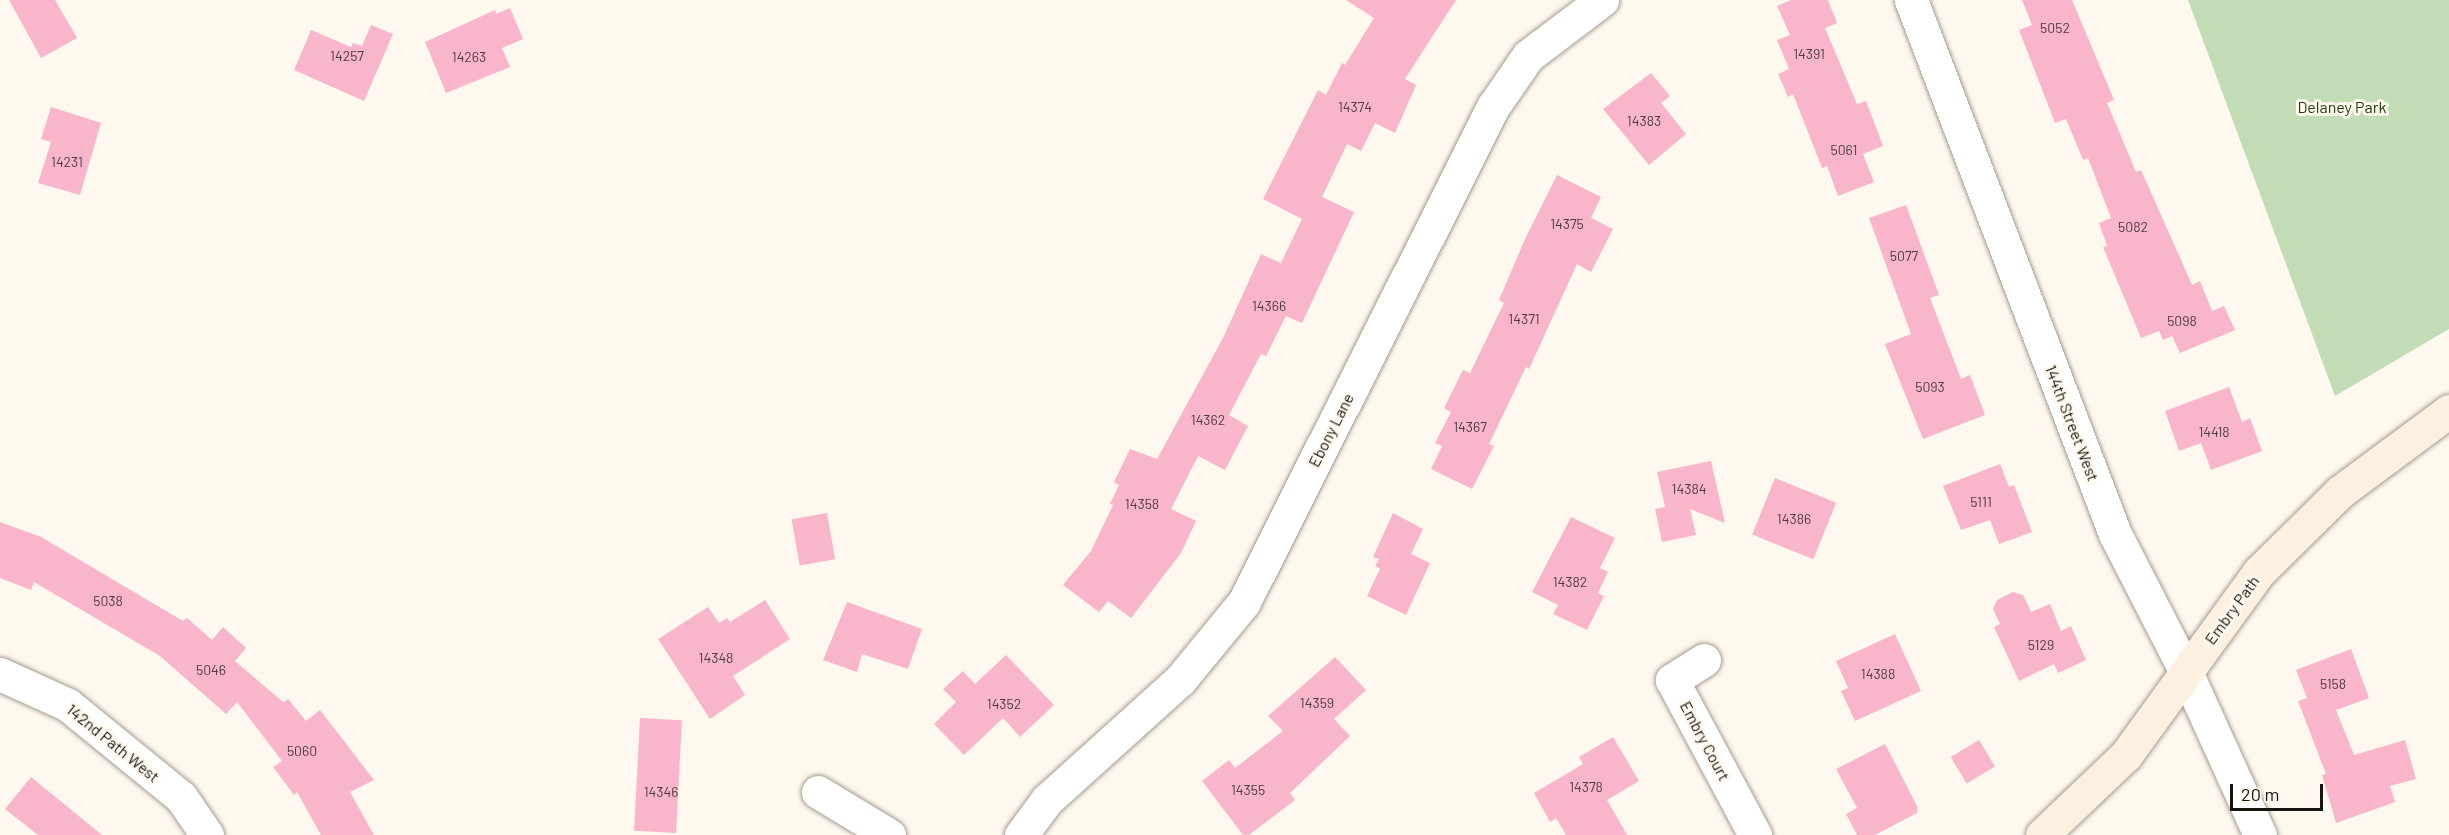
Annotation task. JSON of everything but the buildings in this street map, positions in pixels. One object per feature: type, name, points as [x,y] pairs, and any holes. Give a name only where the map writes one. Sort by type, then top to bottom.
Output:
[{"type":"street","name":"Ebony Lane","points":[[1021,835],[1047,800],[1180,680],[1244,602],[1493,107],[1528,56],[1602,0]]},
{"type":"street","name":"144th Street West","points":[[1911,0],[2115,534],[2186,672],[2260,835]]},
{"type":"street","name":"Embry Path","points":[[2042,835],[2126,755],[2259,572],[2340,492],[2449,411]]},
{"type":"street","name":"Embry Court","points":[[1704,660],[1672,680],[1755,835]]},
{"type":"street","name":"142nd Path West","points":[[0,674],[68,705],[181,797],[207,835]]},
{"type":"street","points":[[818,792],[889,835]]},
{"type":"green space","name":"Delaney Park","points":[[2188,0],[2449,0],[2449,329],[2335,396]]}]
